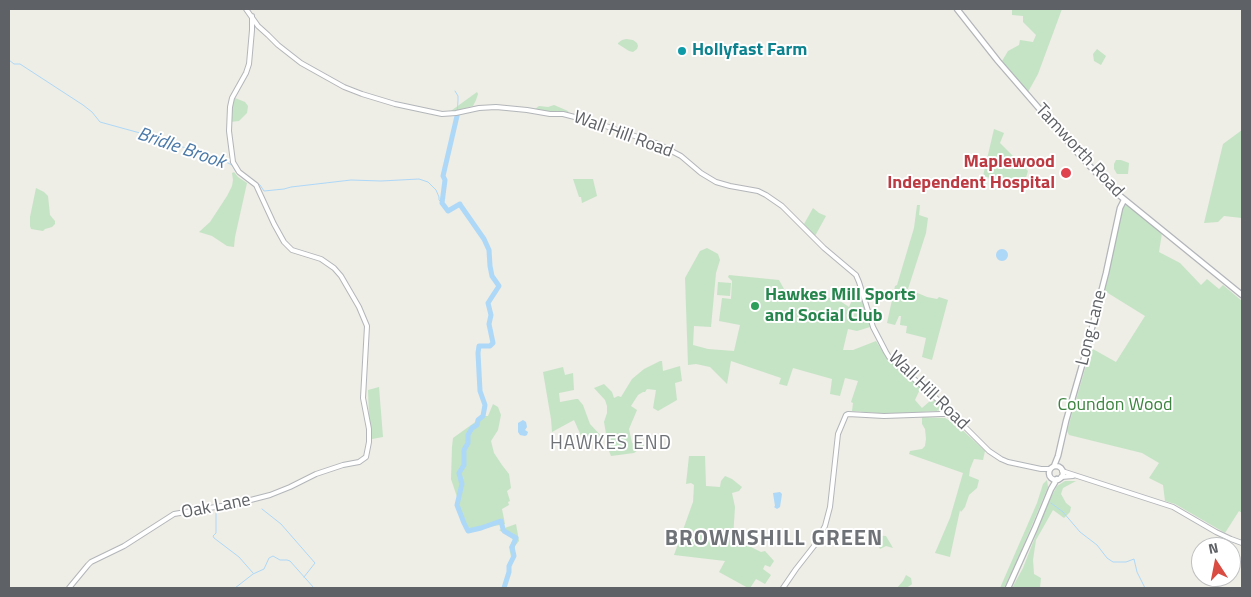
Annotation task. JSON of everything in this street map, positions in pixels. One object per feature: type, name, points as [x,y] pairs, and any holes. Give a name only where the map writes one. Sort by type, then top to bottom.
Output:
[{"type":"main road","name":"Tamworth Road","points":[[957,9],[998,61],[1105,182],[1124,200],[1242,296]]},
{"type":"main road","name":"Long Lane","points":[[1051,472],[1058,456],[1066,421],[1078,384],[1120,208],[1124,200]]},
{"type":"main road","name":"Long Lane","points":[[1058,456],[1061,469],[1059,478]]},
{"type":"main road","points":[[1051,472],[1061,469]]},
{"type":"main road","points":[[1051,472],[1055,480],[1059,478]]},
{"type":"main road","points":[[1051,472],[1051,489]]},
{"type":"main road","points":[[1008,588],[1051,489],[1059,478]]},
{"type":"street","name":"Wall Hill Road","points":[[246,9],[258,26],[301,63],[344,87],[369,97],[442,114],[496,107],[563,114],[594,122],[670,150],[716,182],[758,191],[766,195],[782,206],[824,248],[856,275],[860,282],[873,327],[889,357],[945,406],[947,414],[959,421],[988,451],[1001,459],[1051,472]]},
{"type":"street","points":[[252,16],[252,30]]},
{"type":"street","points":[[252,30],[258,26]]},
{"type":"street","name":"Oak Lane","points":[[69,588],[91,562],[124,546],[174,514],[256,499],[279,492],[316,474],[343,465],[360,462],[366,457],[369,429],[363,398],[366,322],[341,276],[334,268],[321,260],[292,250],[284,242],[256,185],[239,172],[233,162],[229,116],[232,98],[246,74],[249,64],[252,30]]},
{"type":"street","points":[[784,588],[826,526],[830,507],[838,434],[846,415],[947,414]]},
{"type":"street","points":[[1061,469],[1173,507],[1222,535],[1242,543]]},
{"type":"street","points":[[1059,478],[1078,476]]},
{"type":"green space","points":[[1012,9],[1062,9],[1038,74],[1028,92],[1002,61],[1008,51],[1019,45],[1020,40],[1033,42],[1036,35],[1023,22],[1023,16],[1012,15]]},
{"type":"green space","points":[[626,39],[637,43],[637,49],[633,52],[629,51],[618,44]]},
{"type":"green space","points":[[1097,49],[1106,56],[1101,65],[1094,61],[1093,54]]},
{"type":"green space","points":[[477,92],[478,94],[473,106],[448,113]]},
{"type":"green space","points":[[235,98],[245,102],[248,106],[247,113],[239,121],[230,122],[232,104]]},
{"type":"green space","points":[[554,105],[568,111],[569,114],[535,109],[539,106],[548,107]]},
{"type":"green space","points":[[994,129],[1004,133],[1000,143],[1028,171],[1024,184],[1011,183],[983,176]]},
{"type":"green space","points":[[1242,130],[1242,218],[1224,216],[1218,222],[1204,223],[1223,144]]},
{"type":"green space","points":[[1116,160],[1129,163],[1128,174],[1117,174],[1114,169]]},
{"type":"green space","points":[[234,172],[247,183],[234,247],[227,246],[212,236],[199,232],[210,222],[227,196],[232,186],[232,173]]},
{"type":"green space","points":[[573,179],[593,179],[597,196],[582,203]]},
{"type":"green space","points":[[36,188],[48,196],[50,215],[55,221],[52,227],[43,231],[31,229],[30,226]]},
{"type":"green space","points":[[917,205],[920,205],[919,215],[928,218],[926,233],[908,289],[927,297],[937,299],[939,297],[948,300],[932,360],[922,357],[926,338],[906,333],[907,326],[900,325],[901,316],[899,316],[895,325],[887,323],[895,286],[897,285],[914,228]]},
{"type":"green space","name":"Coundon Wood","points":[[1125,205],[1129,206],[1162,233],[1159,252],[1180,263],[1201,285],[1207,279],[1219,289],[1223,285],[1242,301],[1242,513],[1239,511],[1225,533],[1175,504],[1165,501],[1163,485],[1149,478],[1159,463],[1142,453],[1069,435],[1067,431],[1091,348],[1116,362],[1145,316],[1103,290],[1122,207]]},
{"type":"green space","points":[[813,208],[826,216],[815,236],[804,224]]},
{"type":"green space","points":[[707,248],[718,254],[720,260],[716,273],[711,327],[694,326],[693,345],[708,349],[734,351],[740,325],[719,321],[722,298],[731,299],[732,281],[728,277],[729,275],[779,280],[784,289],[813,296],[814,293],[840,301],[849,307],[858,286],[870,327],[857,331],[848,329],[843,350],[853,350],[876,341],[887,358],[921,387],[915,400],[922,408],[934,400],[942,408],[939,411],[890,414],[852,411],[853,403],[851,402],[858,381],[845,378],[840,396],[830,394],[832,379],[793,368],[787,386],[779,384],[781,378],[731,361],[727,384],[710,367],[696,364],[688,365],[685,278],[700,251]]},
{"type":"green space","points":[[718,282],[731,283],[730,296],[717,295]]},
{"type":"green space","points":[[662,361],[663,371],[680,366],[682,381],[675,383],[677,400],[658,411],[653,408],[656,390],[647,389],[638,395],[631,406],[637,410],[629,429],[632,443],[645,445],[634,453],[611,456],[604,422],[607,406],[605,400],[594,388],[604,384],[612,392],[614,398],[621,397],[632,379],[644,369]]},
{"type":"green space","points":[[563,367],[565,375],[573,373],[574,390],[559,393],[560,402],[578,399],[583,405],[590,424],[603,438],[591,442],[589,436],[582,438],[574,420],[552,432],[543,372]]},
{"type":"green space","points":[[379,387],[383,437],[372,439],[368,390]]},
{"type":"green space","points":[[493,404],[498,407],[501,415],[498,430],[491,441],[494,453],[509,474],[511,488],[507,491],[510,501],[508,502],[509,505],[502,509],[505,524],[468,531],[459,511],[458,500],[451,479],[453,438],[483,416],[488,416]]},
{"type":"green space","points":[[922,417],[945,418],[956,424],[985,451],[983,460],[974,459],[970,469],[969,476],[979,480],[977,488],[969,495],[965,507],[961,512],[960,510],[950,557],[935,553],[950,518],[963,473],[909,454],[910,451],[922,449],[925,446],[925,429],[922,424]]},
{"type":"green space","points":[[689,456],[705,456],[706,486],[720,487],[721,481],[725,476],[742,487],[739,491],[732,493],[735,507],[733,538],[761,552],[765,551],[774,561],[770,567],[765,565],[763,569],[771,575],[765,584],[756,579],[748,588],[719,572],[725,561],[674,555],[693,502],[694,485],[691,483],[686,484]]},
{"type":"green space","points":[[1047,480],[1048,487],[1019,556],[1004,588],[1000,588],[1037,503],[1043,484]]},
{"type":"green space","points":[[1065,481],[1076,481],[1063,488],[1061,494],[1066,503],[1071,507],[1070,512],[1064,518],[1053,510],[1036,540],[1033,560],[1034,574],[1041,578],[1040,588],[1012,588],[1023,568],[1049,501],[1057,486]]},
{"type":"green space","points":[[516,524],[519,541],[515,546],[514,558],[511,557],[509,547],[513,540],[512,538],[499,530]]},
{"type":"green space","points":[[873,535],[886,536],[893,548],[886,546],[880,549],[878,545],[873,545],[870,538]]},
{"type":"green space","points":[[906,575],[911,578],[912,584],[906,588],[897,588],[903,581]]},
{"type":"water","points":[[1004,249],[1007,250],[1007,260],[1000,261],[997,260],[996,253],[997,250]]},
{"type":"water","points":[[523,420],[526,422],[527,427],[525,430],[528,432],[525,436],[520,435],[518,432],[518,423]]},
{"type":"water","points":[[780,492],[782,494],[780,507],[777,509],[774,507],[773,493]]},
{"type":"waterway","name":"Bridle Brook","points":[[9,60],[14,64],[20,64],[83,105],[100,122],[216,157],[232,165],[236,172],[248,181]]},
{"type":"waterway","points":[[455,91],[458,96],[457,116]]},
{"type":"waterway","points":[[457,116],[443,176],[445,180],[442,203],[448,211],[460,204]]},
{"type":"waterway","name":"Bridle Brook","points":[[251,180],[260,185],[264,191],[351,180],[419,179],[428,182],[436,190],[442,203]]},
{"type":"waterway","points":[[461,206],[484,239],[489,250],[492,276],[499,286],[488,303],[491,315],[489,324],[493,343],[490,346],[479,346],[478,353],[480,391],[485,405],[483,416],[468,435],[468,443],[464,450],[464,465],[459,473],[462,484],[457,505],[468,531],[501,521],[504,531],[516,538],[512,547],[514,556],[509,566],[504,588]]},
{"type":"waterway","points":[[1051,503],[1063,512],[1080,532],[1097,545],[1107,558],[1113,562],[1126,562],[1134,559],[1137,572],[1145,588]]},
{"type":"waterway","points":[[262,509],[281,524],[315,563],[304,577]]},
{"type":"waterway","points":[[216,511],[216,533],[213,536],[214,538],[239,557],[253,573]]},
{"type":"waterway","points":[[235,588],[253,574],[264,569],[269,558],[273,556],[280,560],[290,561],[314,588]]},
{"type":"place","name":"Hollyfast Farm","points":[[682,51]]},
{"type":"place","name":"Maplewood Independent Hospital","points":[[1066,173]]},
{"type":"place","name":"Hawkes Mill Sports and Social Club","points":[[755,306]]},
{"type":"district","name":"HAWKES END","points":[[611,444]]},
{"type":"district","name":"BROWNSHILL GREEN","points":[[774,540]]}]
